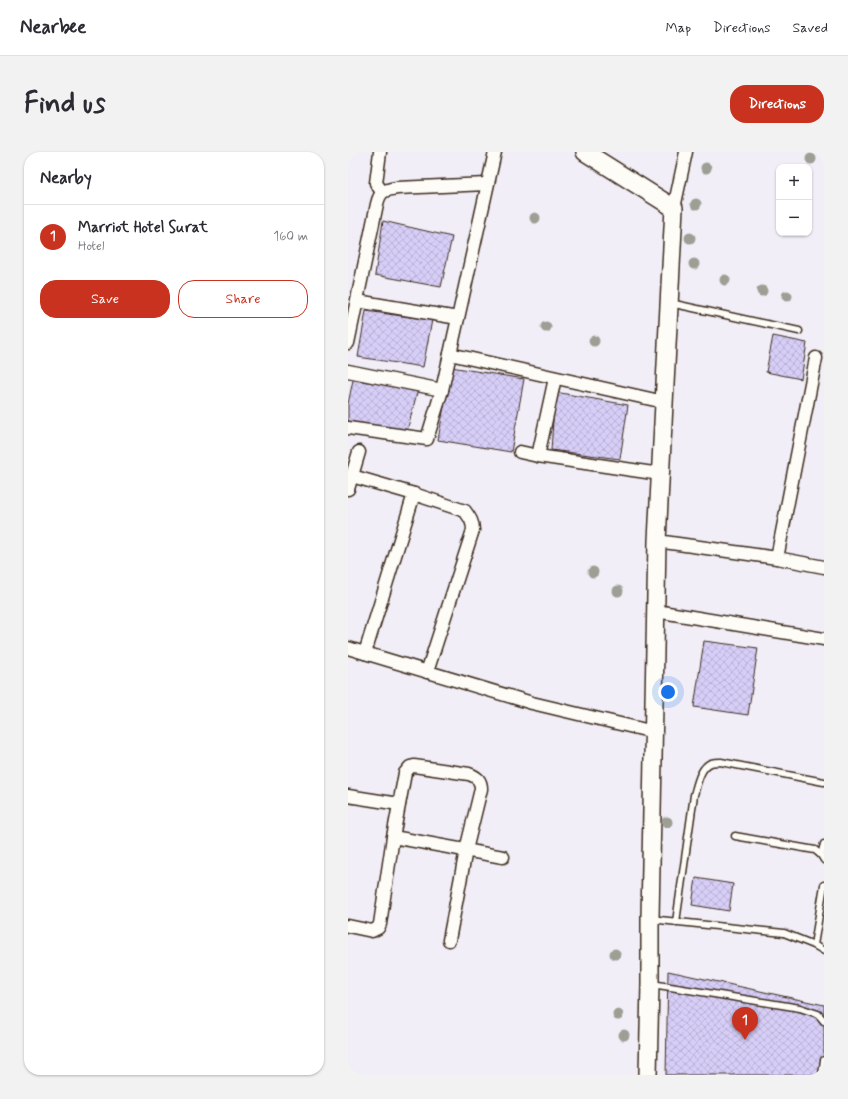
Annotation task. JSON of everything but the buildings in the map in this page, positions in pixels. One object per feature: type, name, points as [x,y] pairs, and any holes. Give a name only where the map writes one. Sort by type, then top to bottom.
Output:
[{"type":"street","points":[[380,152],[376,182],[382,192]]},
{"type":"street","points":[[348,428],[427,439],[442,390],[494,152]]},
{"type":"street","points":[[585,152],[674,208]]},
{"type":"street","points":[[648,1075],[657,541],[674,208],[686,152]]},
{"type":"street","points":[[348,343],[379,196],[382,192],[397,188],[487,184]]},
{"type":"street","points":[[357,301],[458,318]]},
{"type":"street","points":[[450,354],[664,402]]},
{"type":"street","points":[[777,558],[816,358]]},
{"type":"street","points":[[348,371],[442,390]]},
{"type":"street","points":[[538,456],[555,378]]},
{"type":"street","points":[[348,489],[359,452]]},
{"type":"street","points":[[520,452],[660,474]]},
{"type":"street","points":[[352,476],[465,511],[471,518],[473,530],[427,672]]},
{"type":"street","points":[[365,653],[414,494]]},
{"type":"street","points":[[657,541],[824,566]]},
{"type":"street","points":[[656,611],[824,639]]},
{"type":"street","points":[[348,648],[532,702],[654,732]]},
{"type":"street","points":[[348,926],[372,931],[378,928],[380,924],[405,773],[410,767],[414,766],[469,774],[475,776],[481,784],[466,850],[449,940]]},
{"type":"street","points":[[348,796],[399,804]]},
{"type":"street","points":[[394,838],[503,857]]},
{"type":"lane","points":[[669,302],[799,331]]},
{"type":"lane","points":[[676,922],[694,795],[704,768],[711,763],[721,762],[824,782]]},
{"type":"lane","points":[[735,836],[815,850],[823,857]]},
{"type":"lane","points":[[823,857],[824,844]]},
{"type":"lane","points":[[814,945],[824,885]]},
{"type":"lane","points":[[650,920],[784,933],[814,945],[824,951]]},
{"type":"lane","points":[[650,984],[800,1008],[818,1014],[824,1021]]},
{"type":"lane","points":[[822,1075],[824,1060]]},
{"type":"place","name":"Marriot Hotel Surat","points":[[745,1040]]}]
